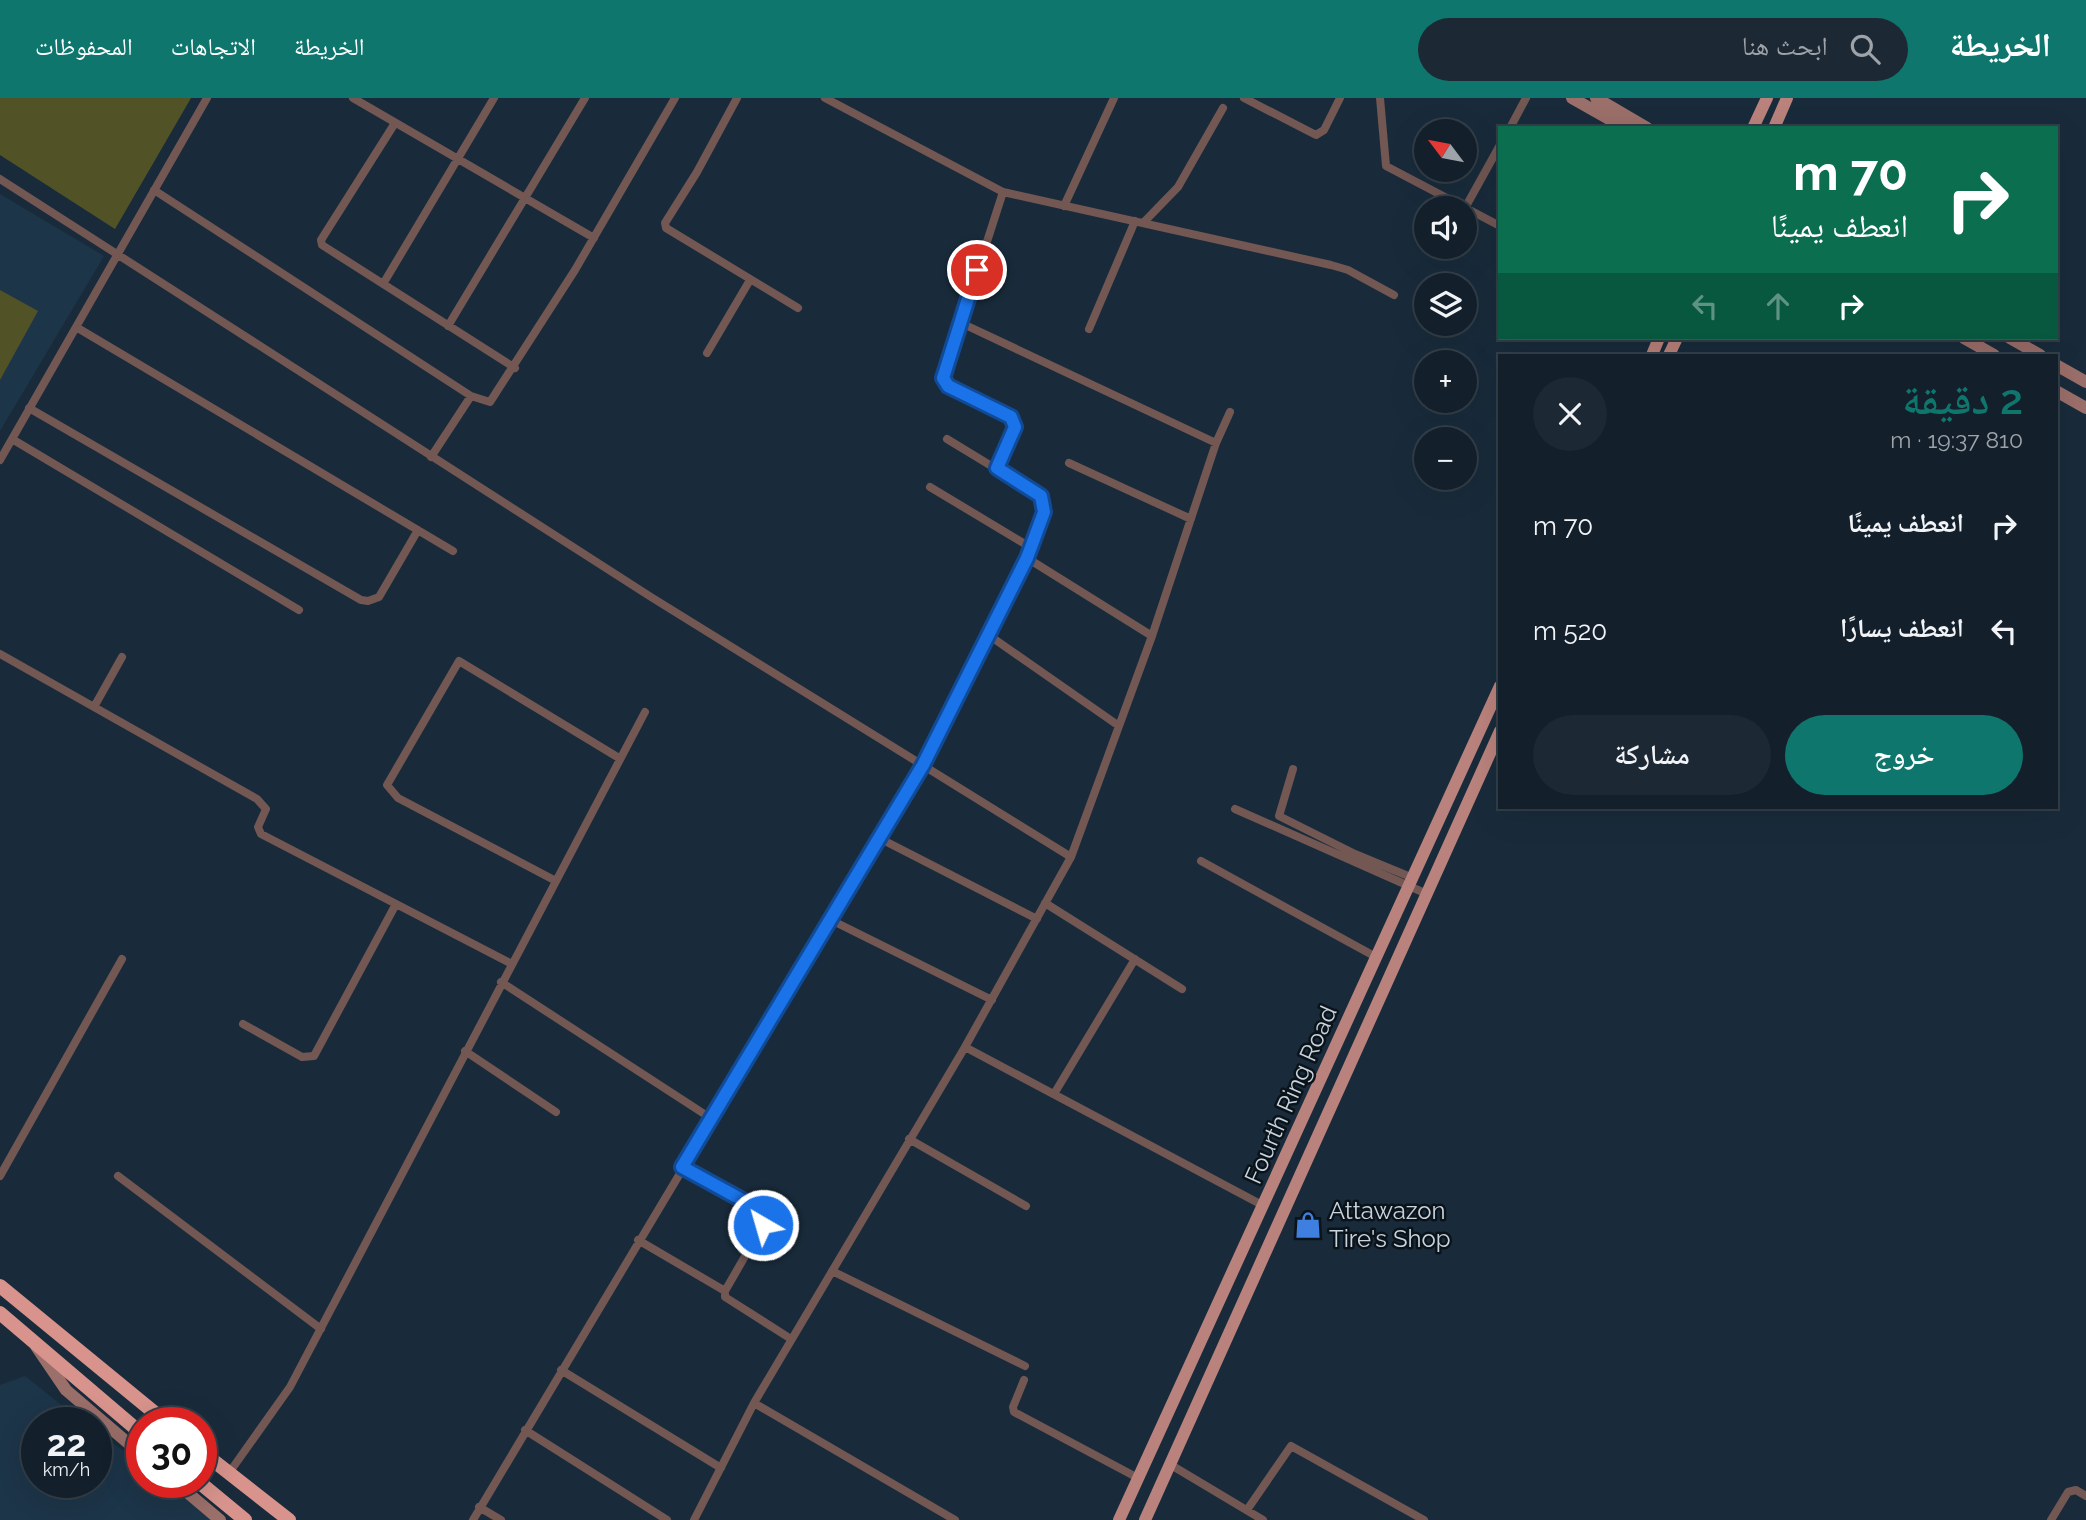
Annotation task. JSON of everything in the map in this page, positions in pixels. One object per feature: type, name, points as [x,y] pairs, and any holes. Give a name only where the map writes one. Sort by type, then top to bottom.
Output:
[{"type":"highway","points":[[0,1286],[147,1407]]},
{"type":"highway","points":[[0,1313],[126,1420]]},
{"type":"highway","points":[[217,1464],[289,1520]]},
{"type":"highway","points":[[217,1496],[245,1520]]},
{"type":"main road","points":[[1572,98],[1621,126]]},
{"type":"main road","points":[[1596,98],[1644,126]]},
{"type":"main road","points":[[1775,126],[1787,98]]},
{"type":"main road","points":[[1746,126],[1765,102]]},
{"type":"main road","points":[[1755,126],[1765,102]]},
{"type":"main road","points":[[1968,340],[1992,354]]},
{"type":"main road","points":[[2014,340],[2038,354]]},
{"type":"main road","points":[[2058,366],[2086,382]]},
{"type":"main road","points":[[2058,392],[2086,408]]},
{"type":"main road","name":"Fourth Ring Road","points":[[1119,1520],[1498,690]]},
{"type":"main road","name":"Fourth Ring Road","points":[[1145,1520],[1498,735]]},
{"type":"main road","points":[[1291,1147],[1302,1147],[1308,1158]]},
{"type":"main road","points":[[33,1340],[54,1376],[66,1390],[126,1441]]},
{"type":"main road","points":[[194,1498],[220,1520]]},
{"type":"street","points":[[0,460],[207,98]]},
{"type":"street","points":[[353,98],[594,238]]},
{"type":"street","points":[[383,284],[494,98]]},
{"type":"street","points":[[448,326],[585,98]]},
{"type":"street","points":[[154,190],[484,402],[494,400],[515,368],[675,98]]},
{"type":"street","points":[[737,98],[666,228],[798,308]]},
{"type":"street","points":[[824,98],[1003,192],[1331,265],[1348,270],[1394,295]]},
{"type":"street","points":[[1064,206],[1114,98]]},
{"type":"street","points":[[1244,98],[1316,135],[1324,130],[1340,98]]},
{"type":"street","points":[[1380,98],[1386,166],[1442,196]]},
{"type":"street","points":[[1511,126],[1526,98]]},
{"type":"street","points":[[1089,329],[1140,222],[1178,187],[1223,108]]},
{"type":"street","points":[[395,122],[321,240],[322,245],[515,368]]},
{"type":"street","points":[[1472,196],[1498,149]]},
{"type":"street","points":[[0,179],[432,457],[1071,857]]},
{"type":"street","points":[[997,468],[1015,427],[1011,417],[948,386],[943,378],[1003,192]]},
{"type":"street","points":[[1477,214],[1498,225]]},
{"type":"street","points":[[707,353],[750,280]]},
{"type":"street","points":[[959,323],[1216,443]]},
{"type":"street","points":[[76,327],[453,551]]},
{"type":"street","points":[[432,457],[471,396]]},
{"type":"street","points":[[30,408],[360,600],[368,601],[379,597],[418,530]]},
{"type":"street","points":[[694,1520],[754,1403],[965,1047],[1071,857],[1152,636],[1216,443],[1230,412]]},
{"type":"street","points":[[12,439],[299,610]]},
{"type":"street","points":[[472,1520],[923,765],[1027,558],[1044,512],[1041,496],[947,439]]},
{"type":"street","points":[[1069,463],[1191,519]]},
{"type":"street","points":[[930,487],[1030,547]]},
{"type":"street","points":[[1027,558],[1152,636]]},
{"type":"street","points":[[990,636],[1119,726]]},
{"type":"street","points":[[0,654],[262,803],[266,809],[257,828],[261,834],[512,964]]},
{"type":"street","points":[[94,707],[122,657]]},
{"type":"street","points":[[556,881],[398,798],[387,785],[459,661],[619,758]]},
{"type":"street","points":[[229,1473],[290,1387],[645,712]]},
{"type":"street","points":[[1293,769],[1279,816],[1412,882],[1427,894]]},
{"type":"street","points":[[1234,809],[1412,882]]},
{"type":"street","points":[[879,838],[1037,919]]},
{"type":"street","points":[[1201,862],[1377,957]]},
{"type":"street","points":[[1045,903],[1182,989]]},
{"type":"street","points":[[243,1024],[302,1057],[314,1056],[396,904]]},
{"type":"street","points":[[831,920],[992,1000]]},
{"type":"street","points":[[0,1176],[122,959]]},
{"type":"street","points":[[1054,1094],[1135,959]]},
{"type":"street","points":[[502,982],[712,1119]]},
{"type":"street","points":[[965,1047],[1264,1206]]},
{"type":"street","points":[[465,1051],[556,1112]]},
{"type":"street","points":[[909,1139],[1026,1206]]},
{"type":"street","points":[[682,1167],[761,1211],[763,1225],[725,1291]]},
{"type":"street","points":[[118,1176],[321,1329]]},
{"type":"street","points":[[638,1240],[725,1291],[728,1300],[791,1339]]},
{"type":"street","points":[[832,1270],[1025,1366]]},
{"type":"street","points":[[561,1370],[721,1468]]},
{"type":"street","points":[[1024,1380],[1013,1407],[1014,1412],[1138,1478]]},
{"type":"street","points":[[754,1403],[955,1520]]},
{"type":"street","points":[[525,1430],[667,1520]]},
{"type":"street","points":[[1247,1510],[1291,1446],[1424,1520]]},
{"type":"street","points":[[1171,1465],[1263,1520]]},
{"type":"street","points":[[2051,1520],[2068,1492],[2076,1490],[2086,1496]]},
{"type":"street","points":[[480,1507],[501,1520]]},
{"type":"shaded area","points":[[0,194],[104,256],[0,431]]},
{"type":"shaded area","points":[[25,1376],[64,1407],[21,1407],[21,1498],[112,1498],[112,1443],[126,1452],[126,1498],[187,1498],[214,1520],[0,1520],[0,1385]]},
{"type":"green space","points":[[0,98],[191,98],[115,229],[0,155]]},
{"type":"green space","points":[[0,290],[38,311],[0,380]]},
{"type":"place","name":"Attawazon Tire's Shop","points":[[1308,1225]]},
{"type":"route","points":[[763,1225],[761,1211],[682,1167],[923,765],[990,636],[1027,558],[1044,512],[1041,496],[997,468],[1015,427],[1011,417],[944,382],[959,323],[977,270]]}]
